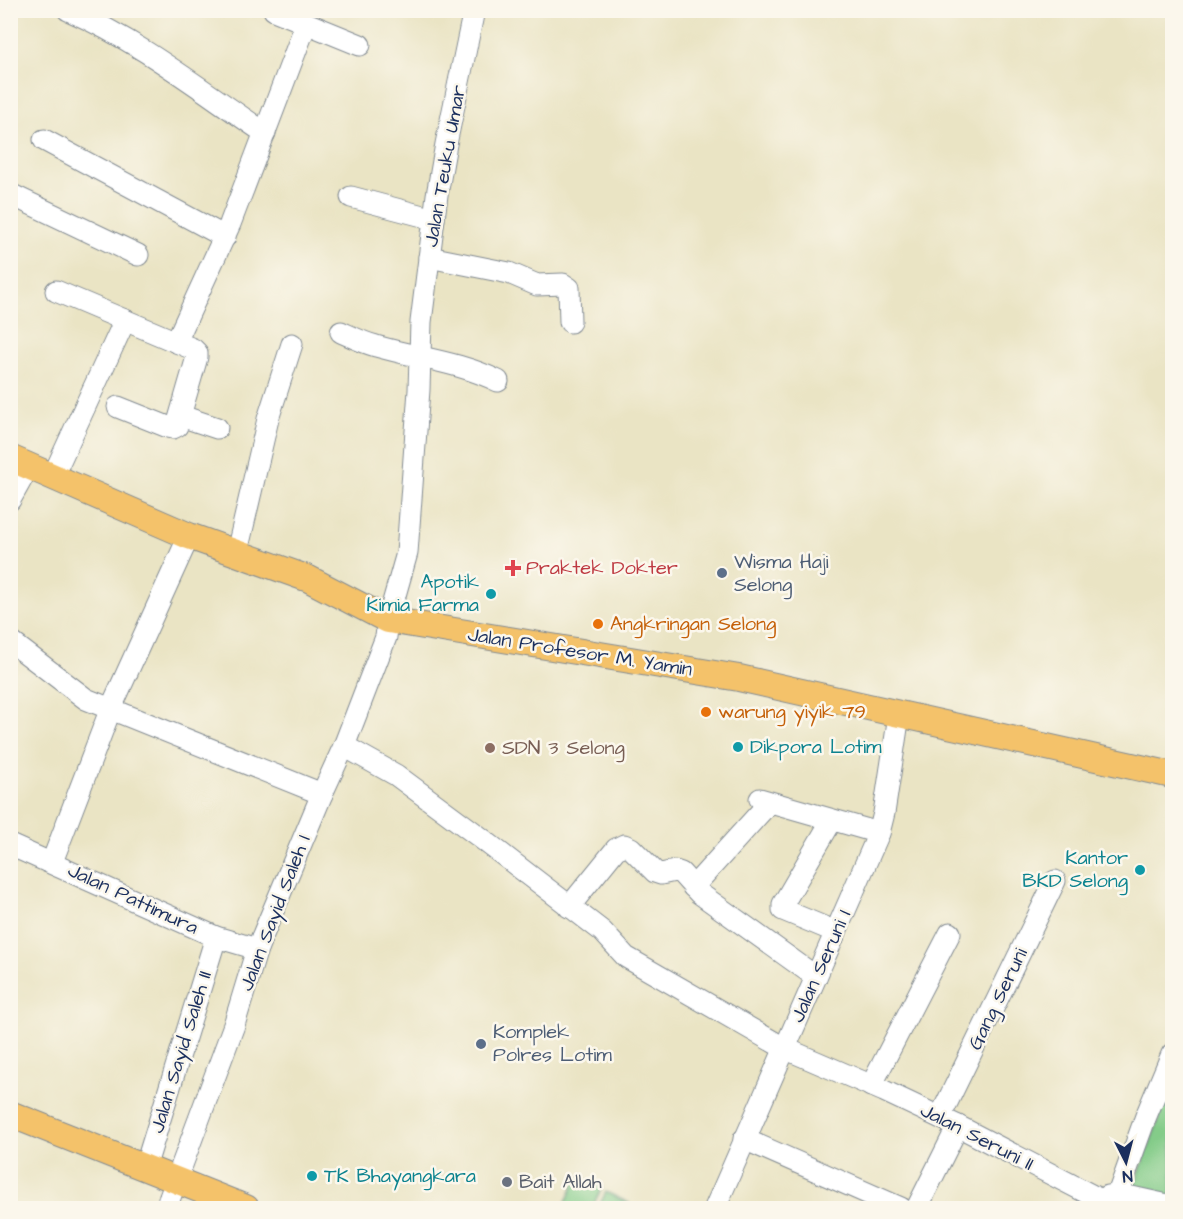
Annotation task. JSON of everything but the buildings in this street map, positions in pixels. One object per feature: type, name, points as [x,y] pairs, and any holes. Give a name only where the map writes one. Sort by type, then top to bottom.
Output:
[{"type":"main road","name":"Jalan Profesor M. Yamin","points":[[20,462],[189,536],[309,579],[388,620],[739,678],[1173,775]]},
{"type":"main road","points":[[10,1114],[246,1209]]},
{"type":"street","points":[[68,10],[103,26],[265,133]]},
{"type":"street","points":[[274,10],[360,45]]},
{"type":"street","name":"Jalan Teuku Umar","points":[[419,355],[434,219],[446,144],[474,10]]},
{"type":"street","points":[[176,342],[225,237],[306,24]]},
{"type":"street","points":[[44,140],[225,237]]},
{"type":"street","points":[[10,194],[138,255]]},
{"type":"street","points":[[351,197],[434,219]]},
{"type":"street","points":[[429,257],[509,273],[537,285],[563,284],[569,288],[570,322]]},
{"type":"street","points":[[56,291],[193,349],[197,353],[177,426],[173,428],[118,407]]},
{"type":"street","points":[[53,476],[125,320]]},
{"type":"street","points":[[341,332],[376,347],[419,355],[482,373],[498,381]]},
{"type":"street","points":[[237,552],[268,419],[292,344]]},
{"type":"street","name":"Jalan Sayid Saleh I","points":[[166,1209],[234,1025],[257,949],[322,794],[345,746],[386,637],[388,620],[407,553],[419,355]]},
{"type":"street","points":[[181,416],[217,428]]},
{"type":"street","points":[[10,500],[20,462]]},
{"type":"street","points":[[52,862],[111,708],[189,536]]},
{"type":"street","points":[[10,641],[79,695],[322,794]]},
{"type":"street","name":"Jalan Seruni I","points":[[715,1209],[744,1138],[879,833],[898,715]]},
{"type":"street","name":"Jalan Seruni II","points":[[345,746],[396,775],[477,835],[602,931],[626,957],[784,1048],[949,1122],[1109,1202],[1173,1206]]},
{"type":"street","points":[[693,887],[764,801],[879,833]]},
{"type":"street","points":[[832,820],[783,904],[783,910],[836,933]]},
{"type":"street","name":"Jalan Pattimura","points":[[10,844],[216,937],[257,949]]},
{"type":"street","points":[[569,906],[615,849],[624,845],[632,848],[655,873],[675,871],[681,873],[693,887],[816,977]]},
{"type":"street","name":"Gang Seruni","points":[[917,1209],[949,1122],[1055,881]]},
{"type":"street","points":[[871,1086],[950,933]]},
{"type":"street","name":"Jalan Sayid Saleh II","points":[[146,1168],[216,937]]},
{"type":"street","points":[[1109,1202],[1173,1054]]},
{"type":"street","points":[[744,1138],[900,1209]]},
{"type":"green space","points":[[1172,1083],[1172,1208],[1126,1208]]},
{"type":"green space","points":[[578,1176],[602,1187],[592,1208],[563,1208]]},
{"type":"green space","points":[[606,1192],[629,1203],[626,1208],[598,1208]]},
{"type":"place","name":"Praktek Dokter","points":[[513,568]]},
{"type":"place","name":"Wisma Haji Selong","points":[[722,573]]},
{"type":"place","name":"Apotik Kimia Farma","points":[[491,594]]},
{"type":"place","name":"Angkringan Selong","points":[[598,624]]},
{"type":"place","name":"warung yiyik 79","points":[[706,712]]},
{"type":"place","name":"Dikpora Lotim","points":[[738,747]]},
{"type":"place","name":"SDN 3 Selong","points":[[490,748]]},
{"type":"place","name":"Kantor BKD Selong","points":[[1140,870]]},
{"type":"place","name":"Komplek Polres Lotim","points":[[481,1044]]},
{"type":"place","name":"TK Bhayangkara","points":[[312,1176]]},
{"type":"place","name":"Bait Allah","points":[[507,1182]]}]
